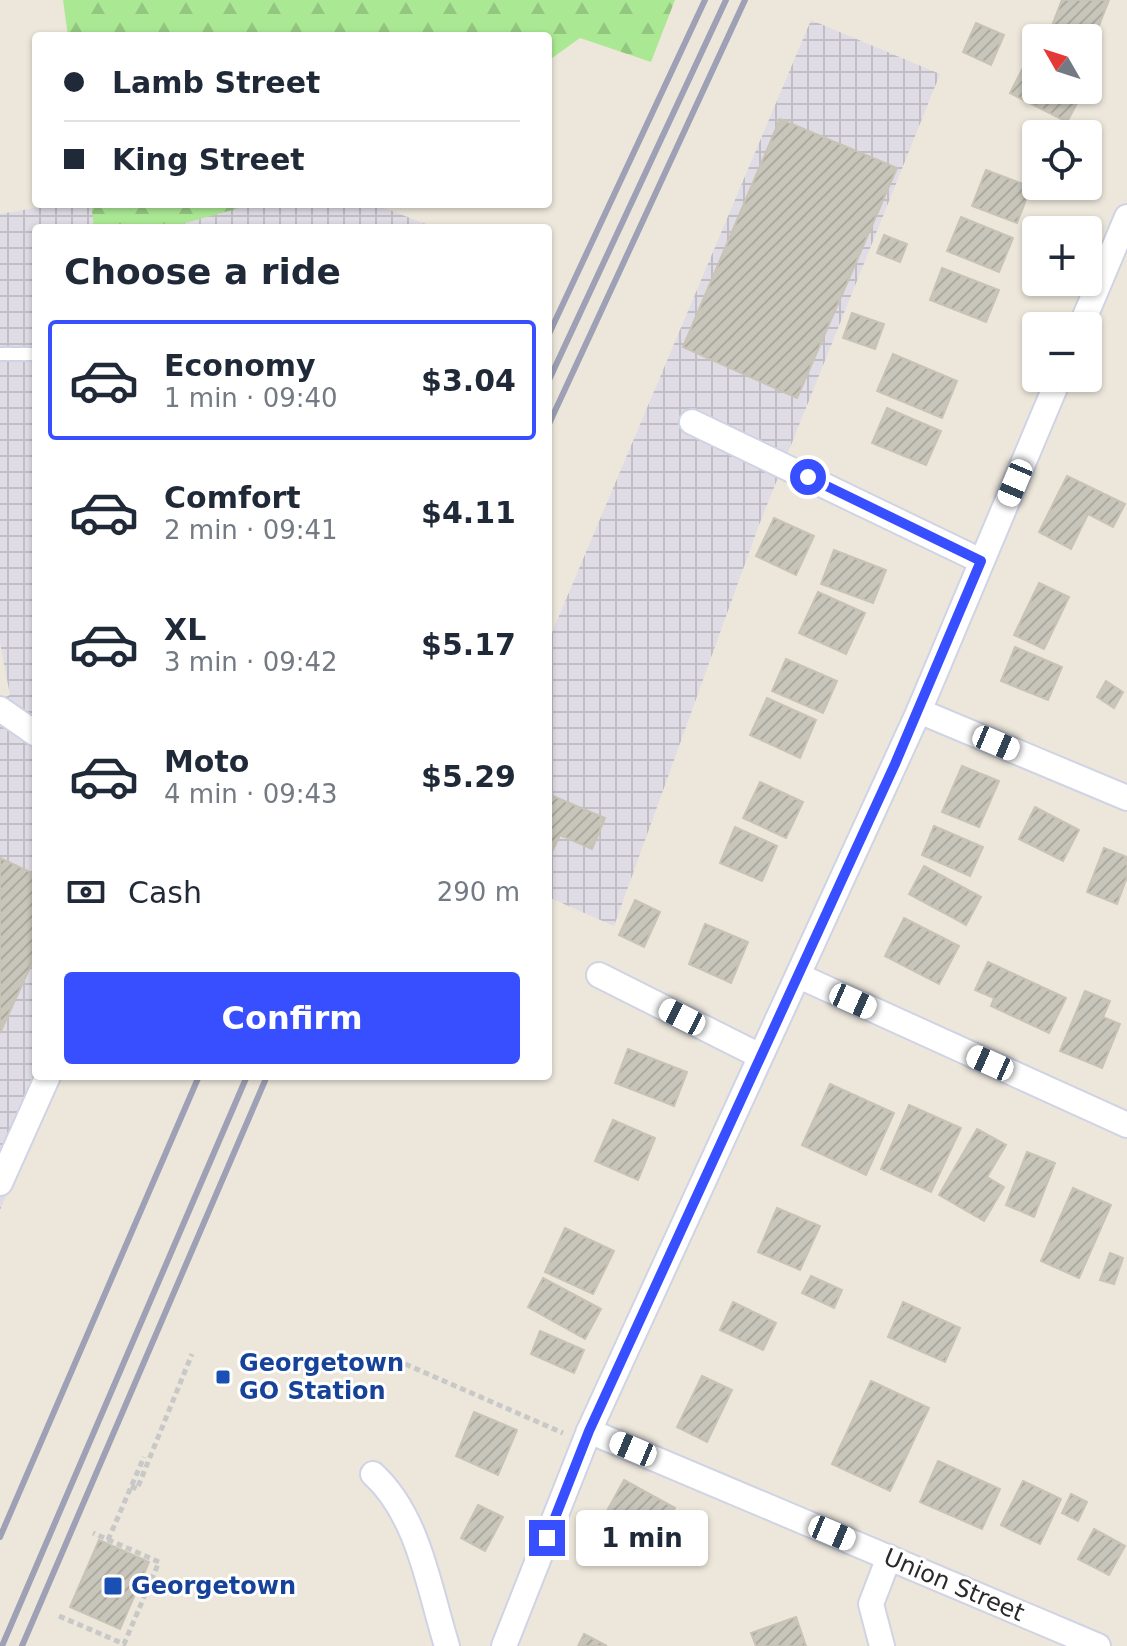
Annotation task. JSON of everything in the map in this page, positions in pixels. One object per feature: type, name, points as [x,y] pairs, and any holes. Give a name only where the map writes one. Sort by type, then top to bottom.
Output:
[{"type":"street","points":[[1087,312],[1127,217]]},
{"type":"street","points":[[504,1646],[589,1431],[919,711],[1053,392]]},
{"type":"street","points":[[692,422],[981,561]]},
{"type":"street","points":[[0,709],[32,731]]},
{"type":"street","points":[[919,711],[1127,798]]},
{"type":"street","points":[[599,975],[760,1056]]},
{"type":"street","points":[[799,976],[1127,1125]]},
{"type":"street","points":[[0,1183],[46,1080]]},
{"type":"street","name":"Union Street","points":[[589,1431],[1098,1646]]},
{"type":"street","points":[[373,1474],[389,1489],[411,1530],[447,1646]]},
{"type":"street","points":[[882,1646],[871,1604],[889,1557]]},
{"type":"lane","points":[[0,354],[32,354]]},
{"type":"path","points":[[131,1486],[137,1489],[192,1354]]},
{"type":"path","points":[[396,1360],[561,1433],[589,1431]]},
{"type":"path","points":[[108,1540],[144,1457]]},
{"type":"path","points":[[59,1616],[124,1644],[159,1562],[93,1533]]},
{"type":"shaded area","points":[[811,20],[940,74],[759,525],[614,926],[552,899],[552,633]]},
{"type":"shaded area","points":[[35,208],[384,208],[426,224],[32,224],[32,1080],[56,1080],[0,1210],[0,699],[10,695],[0,643],[0,214]]},
{"type":"green space","points":[[63,0],[675,0],[651,62],[580,38],[552,58],[552,32],[67,32]]},
{"type":"green space","points":[[92,208],[240,208],[182,224],[94,224]]},
{"type":"building","points":[[1062,0],[1109,0],[1100,24],[1053,24]]},
{"type":"building","points":[[976,23],[1004,35],[991,65],[963,52]]},
{"type":"building","points":[[1022,70],[1022,99],[1010,93]]},
{"type":"building","points":[[1032,104],[1077,104],[1068,120]]},
{"type":"building","points":[[780,119],[897,168],[797,398],[683,347]]},
{"type":"building","points":[[986,170],[1022,184],[1022,200],[1026,200],[1017,223],[972,206]]},
{"type":"building","points":[[961,217],[1013,238],[999,272],[947,251]]},
{"type":"building","points":[[884,235],[907,244],[900,262],[877,253]]},
{"type":"building","points":[[942,268],[999,290],[986,322],[930,300]]},
{"type":"building","points":[[852,313],[884,324],[875,349],[843,338]]},
{"type":"building","points":[[893,354],[957,381],[942,418],[877,391]]},
{"type":"building","points":[[887,408],[941,431],[926,465],[872,443]]},
{"type":"building","points":[[1067,476],[1125,504],[1113,527],[1088,514],[1071,549],[1039,532]]},
{"type":"building","points":[[774,518],[814,536],[796,575],[756,556]]},
{"type":"building","points":[[834,550],[886,570],[873,603],[821,584]]},
{"type":"building","points":[[1039,583],[1069,597],[1044,649],[1014,635]]},
{"type":"building","points":[[818,592],[865,613],[846,654],[799,633]]},
{"type":"building","points":[[1015,647],[1062,667],[1048,700],[1001,681]]},
{"type":"building","points":[[786,659],[837,681],[823,713],[772,691]]},
{"type":"building","points":[[1106,681],[1123,692],[1114,708],[1097,697]]},
{"type":"building","points":[[767,698],[816,720],[800,758],[750,735]]},
{"type":"building","points":[[962,766],[999,781],[979,827],[942,812]]},
{"type":"building","points":[[760,782],[803,802],[786,838],[743,818]]},
{"type":"building","points":[[552,796],[605,818],[592,849],[560,835],[553,850]]},
{"type":"building","points":[[1035,807],[1079,830],[1063,861],[1019,839]]},
{"type":"building","points":[[934,826],[983,847],[970,876],[922,855]]},
{"type":"building","points":[[735,827],[777,846],[762,881],[720,863]]},
{"type":"building","points":[[1104,848],[1127,857],[1127,877],[1117,904],[1087,892]]},
{"type":"building","points":[[0,858],[32,873],[32,963],[0,1033]]},
{"type":"building","points":[[924,866],[981,897],[966,925],[909,894]]},
{"type":"building","points":[[635,900],[660,912],[644,947],[619,935]]},
{"type":"building","points":[[904,918],[959,946],[939,984],[885,956]]},
{"type":"building","points":[[705,924],[748,942],[731,983],[689,964]]},
{"type":"building","points":[[988,962],[1066,998],[1049,1033],[991,1006],[994,998],[975,990]]},
{"type":"building","points":[[1085,991],[1110,1001],[1103,1017],[1120,1024],[1102,1068],[1060,1051]]},
{"type":"building","points":[[628,1049],[687,1072],[674,1106],[615,1083]]},
{"type":"building","points":[[830,1084],[894,1113],[866,1175],[802,1145]]},
{"type":"building","points":[[909,1105],[961,1128],[931,1192],[881,1169]]},
{"type":"building","points":[[613,1120],[655,1138],[638,1180],[595,1161]]},
{"type":"building","points":[[977,1129],[1006,1145],[987,1177],[1004,1187],[984,1221],[939,1195]]},
{"type":"building","points":[[1027,1152],[1055,1163],[1034,1217],[1006,1205]]},
{"type":"building","points":[[1073,1188],[1111,1205],[1079,1278],[1041,1261]]},
{"type":"building","points":[[777,1208],[820,1226],[800,1270],[758,1252]]},
{"type":"building","points":[[565,1228],[614,1251],[593,1294],[545,1272]]},
{"type":"building","points":[[1110,1253],[1123,1258],[1114,1284],[1100,1280]]},
{"type":"building","points":[[811,1276],[842,1290],[834,1308],[802,1293]]},
{"type":"building","points":[[543,1278],[601,1309],[585,1339],[528,1307]]},
{"type":"building","points":[[733,1302],[776,1323],[763,1350],[720,1330]]},
{"type":"building","points":[[903,1302],[960,1328],[945,1362],[888,1337]]},
{"type":"building","points":[[540,1331],[584,1350],[574,1373],[531,1354]]},
{"type":"building","points":[[702,1376],[732,1390],[707,1442],[677,1427]]},
{"type":"building","points":[[871,1381],[929,1408],[890,1491],[832,1464]]},
{"type":"building","points":[[474,1412],[517,1430],[498,1475],[456,1456]]},
{"type":"building","points":[[938,1461],[1000,1489],[982,1529],[920,1502]]},
{"type":"building","points":[[624,1480],[675,1508],[648,1557],[597,1529]]},
{"type":"building","points":[[1023,1481],[1061,1499],[1040,1544],[1001,1525]]},
{"type":"building","points":[[1071,1494],[1087,1502],[1078,1521],[1062,1513]]},
{"type":"building","points":[[478,1505],[503,1517],[485,1551],[461,1538]]},
{"type":"building","points":[[1094,1529],[1125,1546],[1109,1575],[1078,1559]]},
{"type":"building","points":[[99,1540],[149,1562],[120,1629],[70,1607]]},
{"type":"building","points":[[796,1617],[806,1646],[756,1646],[751,1633]]},
{"type":"building","points":[[584,1634],[607,1646],[578,1646]]},
{"type":"railway","points":[[552,327],[705,0]]},
{"type":"railway","points":[[552,373],[726,0]]},
{"type":"railway","points":[[552,417],[745,0]]},
{"type":"railway","points":[[0,1537],[197,1080]]},
{"type":"railway","points":[[2,1646],[245,1080]]},
{"type":"railway","points":[[22,1646],[265,1080]]},
{"type":"place","name":"Georgetown GO Station","points":[[223,1377]]},
{"type":"place","name":"Georgetown","points":[[113,1586]]},
{"type":"route","points":[[547,1538],[589,1431],[919,711],[981,561],[808,477]]}]
